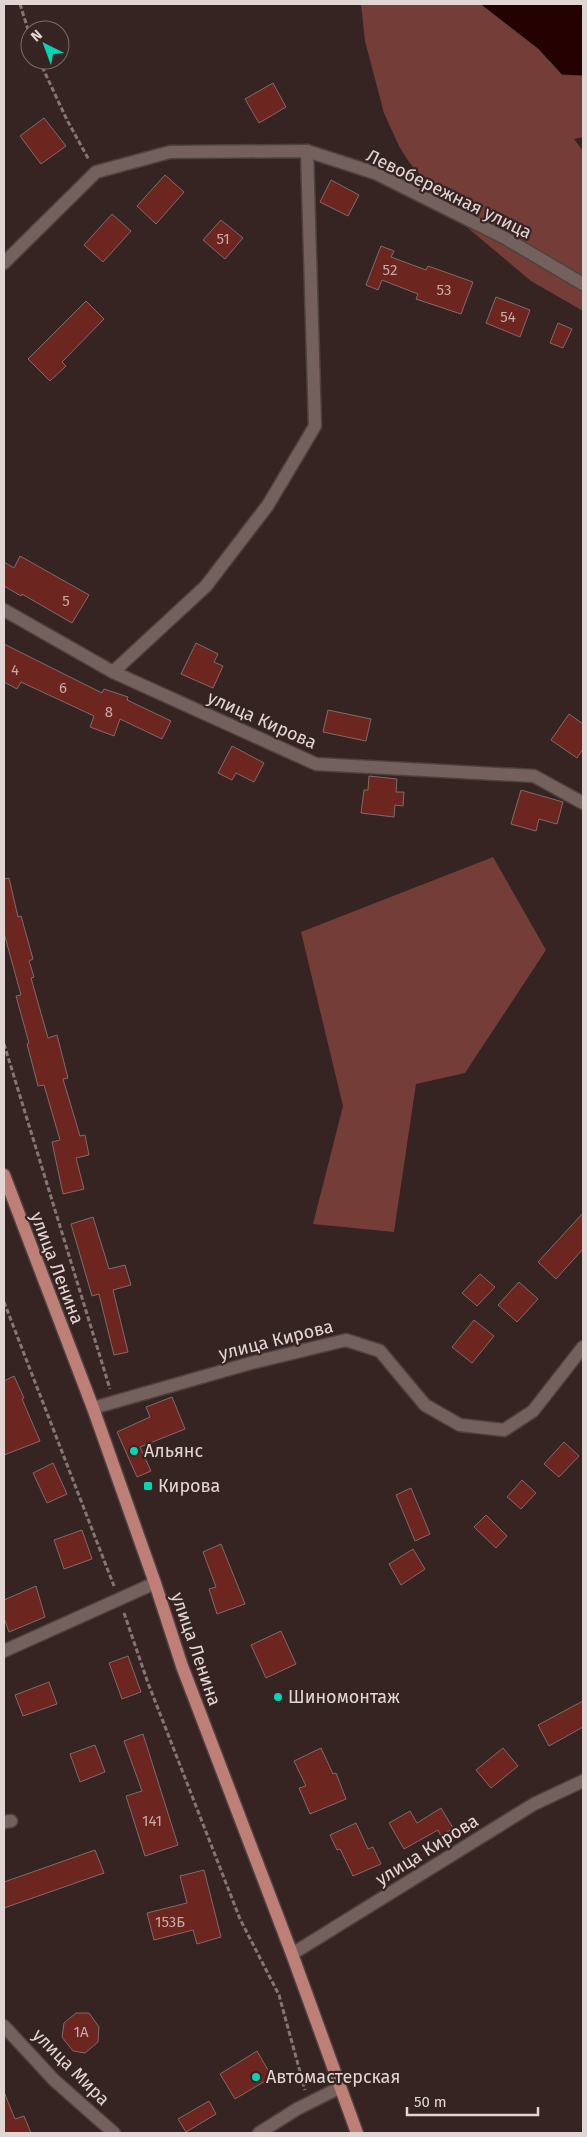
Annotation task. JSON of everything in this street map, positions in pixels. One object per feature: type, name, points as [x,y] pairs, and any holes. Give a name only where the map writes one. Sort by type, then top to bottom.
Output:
[{"type":"main road","name":"улица Ленина","points":[[4,1175],[92,1408],[155,1583],[182,1666],[292,1954],[339,2088],[357,2133]]},
{"type":"street","name":"Левобережная улица","points":[[4,263],[96,172],[170,152],[307,151],[375,173],[505,238],[583,284]]},
{"type":"street","points":[[112,672],[206,586],[268,505],[315,426],[307,151]]},
{"type":"street","name":"улица Кирова","points":[[4,610],[112,672],[316,764],[534,776],[583,803]]},
{"type":"street","name":"улица Кирова","points":[[92,1408],[251,1363],[346,1340],[380,1351],[425,1405],[460,1424],[504,1430],[533,1411],[583,1347]]},
{"type":"street","points":[[4,1651],[155,1583]]},
{"type":"street","name":"улица Кирова","points":[[292,1954],[534,1804],[583,1781]]},
{"type":"street","name":"улица Мира","points":[[4,2026],[54,2080],[114,2133]]},
{"type":"street","points":[[259,2133],[309,2103],[339,2088]]},
{"type":"path","points":[[20,4],[25,20]]},
{"type":"path","points":[[44,70],[67,120],[96,172]]},
{"type":"path","points":[[4,1044],[113,1402]]},
{"type":"path","points":[[4,1302],[120,1599],[148,1683],[240,1919],[279,1995],[309,2103]]},
{"type":"shaded area","points":[[361,4],[583,4],[583,137],[574,139],[583,151],[583,311],[531,281],[462,223],[409,162],[399,146],[384,113],[365,41]]},
{"type":"shaded area","points":[[480,4],[583,4],[583,76],[562,75],[538,49]]},
{"type":"shaded area","points":[[493,857],[546,950],[465,1073],[416,1084],[394,1232],[313,1224],[343,1106],[301,932]]},
{"type":"building","points":[[273,83],[286,107],[259,123],[245,99]]},
{"type":"building","points":[[44,118],[66,146],[41,164],[20,136]]},
{"type":"building","points":[[165,175],[184,192],[156,224],[137,206]]},
{"type":"building","points":[[331,180],[359,195],[348,216],[320,202]]},
{"type":"building","points":[[112,214],[131,231],[103,262],[84,245]]},
{"type":"building","points":[[221,220],[243,238],[225,259],[203,240]]},
{"type":"building","points":[[381,246],[394,251],[391,257],[426,270],[428,266],[473,282],[461,314],[416,299],[418,294],[382,280],[378,290],[366,285]]},
{"type":"building","points":[[496,297],[530,310],[520,337],[486,323]]},
{"type":"building","points":[[86,301],[104,319],[62,362],[66,366],[50,381],[28,359]]},
{"type":"building","points":[[558,323],[572,329],[563,348],[550,343]]},
{"type":"building","points":[[20,556],[89,595],[72,623],[22,594],[21,596],[4,586],[4,562],[14,568]]},
{"type":"building","points":[[196,643],[218,654],[214,662],[223,666],[213,688],[181,674]]},
{"type":"building","points":[[4,644],[102,693],[104,689],[128,697],[127,700],[171,721],[162,739],[120,719],[114,736],[90,727],[94,716],[21,682],[17,689],[4,682]]},
{"type":"building","points":[[328,710],[371,719],[366,741],[323,732]]},
{"type":"building","points":[[569,714],[583,724],[583,749],[577,758],[551,740]]},
{"type":"building","points":[[232,746],[264,763],[254,782],[236,773],[232,780],[218,773]]},
{"type":"building","points":[[369,776],[397,779],[396,792],[404,792],[403,806],[395,805],[394,817],[361,813],[364,790],[368,790]]},
{"type":"building","points":[[521,790],[563,802],[557,824],[539,819],[536,831],[511,824]]},
{"type":"building","points":[[9,878],[18,917],[21,916],[33,959],[29,961],[34,977],[31,978],[48,1038],[57,1035],[68,1078],[63,1079],[80,1136],[85,1135],[89,1155],[76,1158],[84,1189],[63,1194],[52,1142],[60,1140],[44,1085],[38,1086],[16,996],[21,995],[4,933],[4,879]]},
{"type":"building","points":[[583,1213],[583,1249],[556,1279],[538,1262]]},
{"type":"building","points":[[93,1217],[109,1269],[125,1265],[131,1285],[113,1290],[128,1352],[114,1355],[99,1294],[92,1296],[71,1224]]},
{"type":"building","points":[[480,1274],[495,1287],[477,1306],[462,1293]]},
{"type":"building","points":[[519,1282],[538,1299],[517,1322],[498,1305]]},
{"type":"building","points":[[474,1320],[494,1336],[472,1363],[452,1347]]},
{"type":"building","points":[[14,1376],[40,1441],[4,1455],[4,1381]]},
{"type":"building","points":[[172,1397],[185,1429],[140,1447],[151,1471],[137,1477],[117,1432],[150,1417],[146,1407]]},
{"type":"building","points":[[564,1442],[579,1456],[559,1477],[544,1464]]},
{"type":"building","points":[[53,1463],[67,1494],[47,1503],[33,1473]]},
{"type":"building","points":[[522,1480],[536,1493],[521,1509],[507,1497]]},
{"type":"building","points":[[411,1488],[430,1534],[415,1541],[396,1495]]},
{"type":"building","points":[[486,1515],[507,1536],[496,1548],[474,1527]]},
{"type":"building","points":[[82,1530],[92,1559],[64,1569],[54,1540]]},
{"type":"building","points":[[221,1544],[245,1604],[217,1614],[209,1589],[216,1587],[203,1552]]},
{"type":"building","points":[[413,1549],[425,1569],[401,1585],[389,1564]]},
{"type":"building","points":[[36,1586],[45,1617],[9,1632],[4,1618],[4,1600]]},
{"type":"building","points":[[281,1631],[296,1664],[266,1678],[251,1645]]},
{"type":"building","points":[[128,1656],[141,1692],[122,1699],[109,1663]]},
{"type":"building","points":[[49,1682],[57,1704],[23,1716],[15,1695]]},
{"type":"building","points":[[583,1701],[583,1727],[549,1746],[538,1725]]},
{"type":"building","points":[[143,1734],[178,1845],[145,1856],[126,1796],[142,1791],[124,1741]]},
{"type":"building","points":[[95,1745],[105,1772],[80,1782],[70,1754]]},
{"type":"building","points":[[321,1748],[333,1774],[336,1773],[346,1799],[310,1814],[299,1788],[306,1786],[294,1761]]},
{"type":"building","points":[[503,1748],[518,1766],[491,1788],[476,1770]]},
{"type":"building","points":[[441,1808],[453,1828],[441,1836],[438,1830],[404,1849],[389,1823],[410,1811],[417,1823]]},
{"type":"building","points":[[356,1823],[368,1849],[373,1847],[381,1864],[353,1876],[340,1849],[337,1850],[330,1835]]},
{"type":"building","points":[[95,1850],[104,1873],[4,1908],[4,1882]]},
{"type":"building","points":[[204,1870],[221,1937],[197,1944],[193,1930],[154,1940],[147,1913],[187,1903],[180,1876]]},
{"type":"building","points":[[76,2013],[89,2013],[99,2027],[98,2042],[85,2053],[73,2051],[62,2037],[64,2023]]},
{"type":"building","points":[[257,2051],[272,2077],[235,2099],[220,2074]]},
{"type":"building","points":[[4,2092],[15,2119],[24,2116],[31,2133],[4,2133]]},
{"type":"building","points":[[209,2101],[216,2114],[186,2132],[178,2119]]},
{"type":"place","name":"Альянс","points":[[134,1451]]},
{"type":"place","name":"Кирова","points":[[148,1486]]},
{"type":"place","name":"Шиномонтаж","points":[[278,1697]]},
{"type":"place","name":"Автомастерская","points":[[256,2077]]}]
